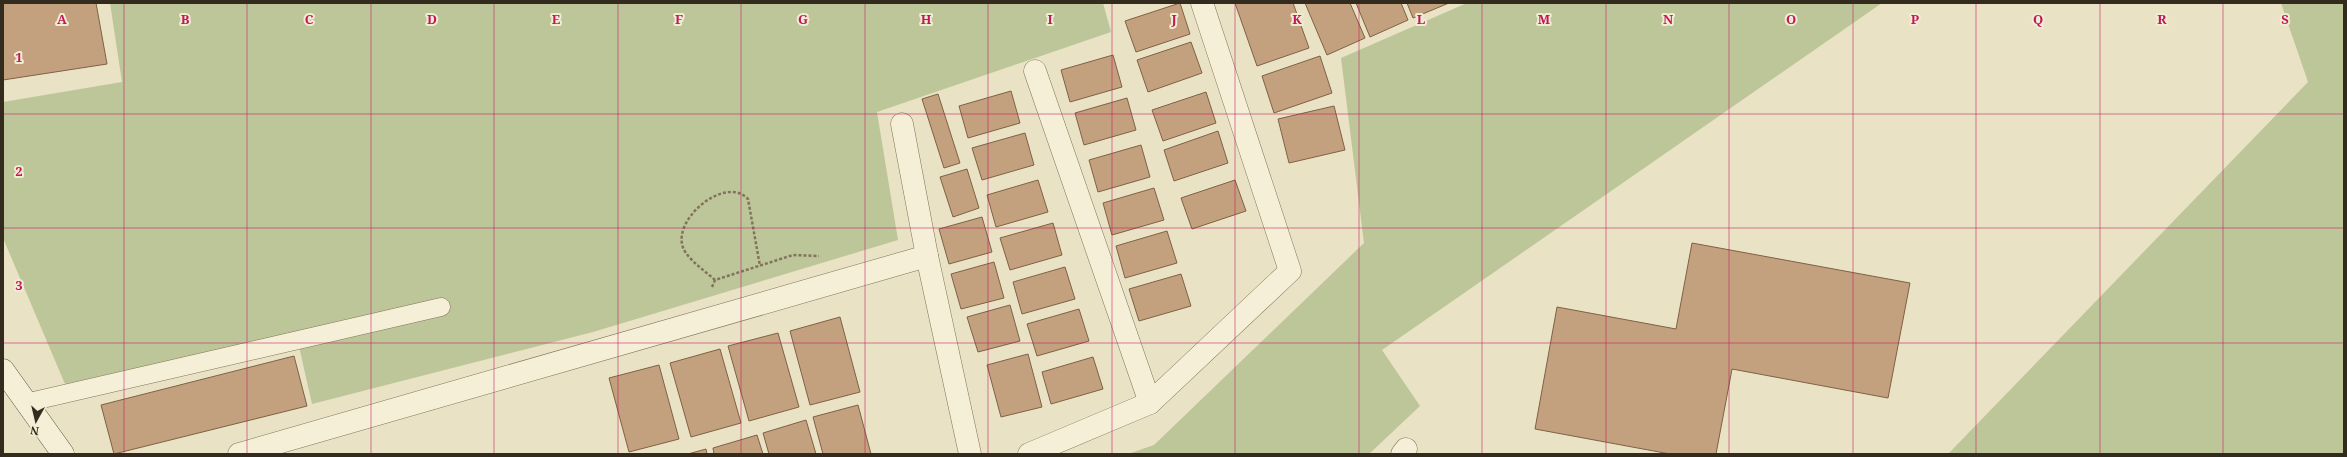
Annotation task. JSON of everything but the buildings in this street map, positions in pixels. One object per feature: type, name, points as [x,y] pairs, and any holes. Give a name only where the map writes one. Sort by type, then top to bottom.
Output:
[{"type":"street","points":[[1029,454],[1150,403],[1290,271],[1203,3]]},
{"type":"street","points":[[1035,71],[1150,403]]},
{"type":"street","points":[[902,124],[927,256],[970,454]]},
{"type":"street","points":[[239,454],[927,256]]},
{"type":"street","points":[[3,370],[25,403],[63,454]]},
{"type":"lane","points":[[25,403],[441,307]]},
{"type":"path","points":[[715,280],[685,253],[681,238],[682,230],[702,203],[717,195],[737,192],[743,194],[748,199],[760,266]]},
{"type":"green space","points":[[110,3],[1103,3],[1111,32],[877,112],[898,240],[593,332],[312,404],[296,333],[65,384],[3,238],[3,102],[122,82]]},
{"type":"green space","points":[[1467,3],[1882,3],[1382,350],[1420,406],[1369,454],[1128,454],[1154,445],[1364,243],[1341,58]]},
{"type":"green space","points":[[2281,3],[2344,3],[2344,454],[1948,454],[2308,82]]}]
